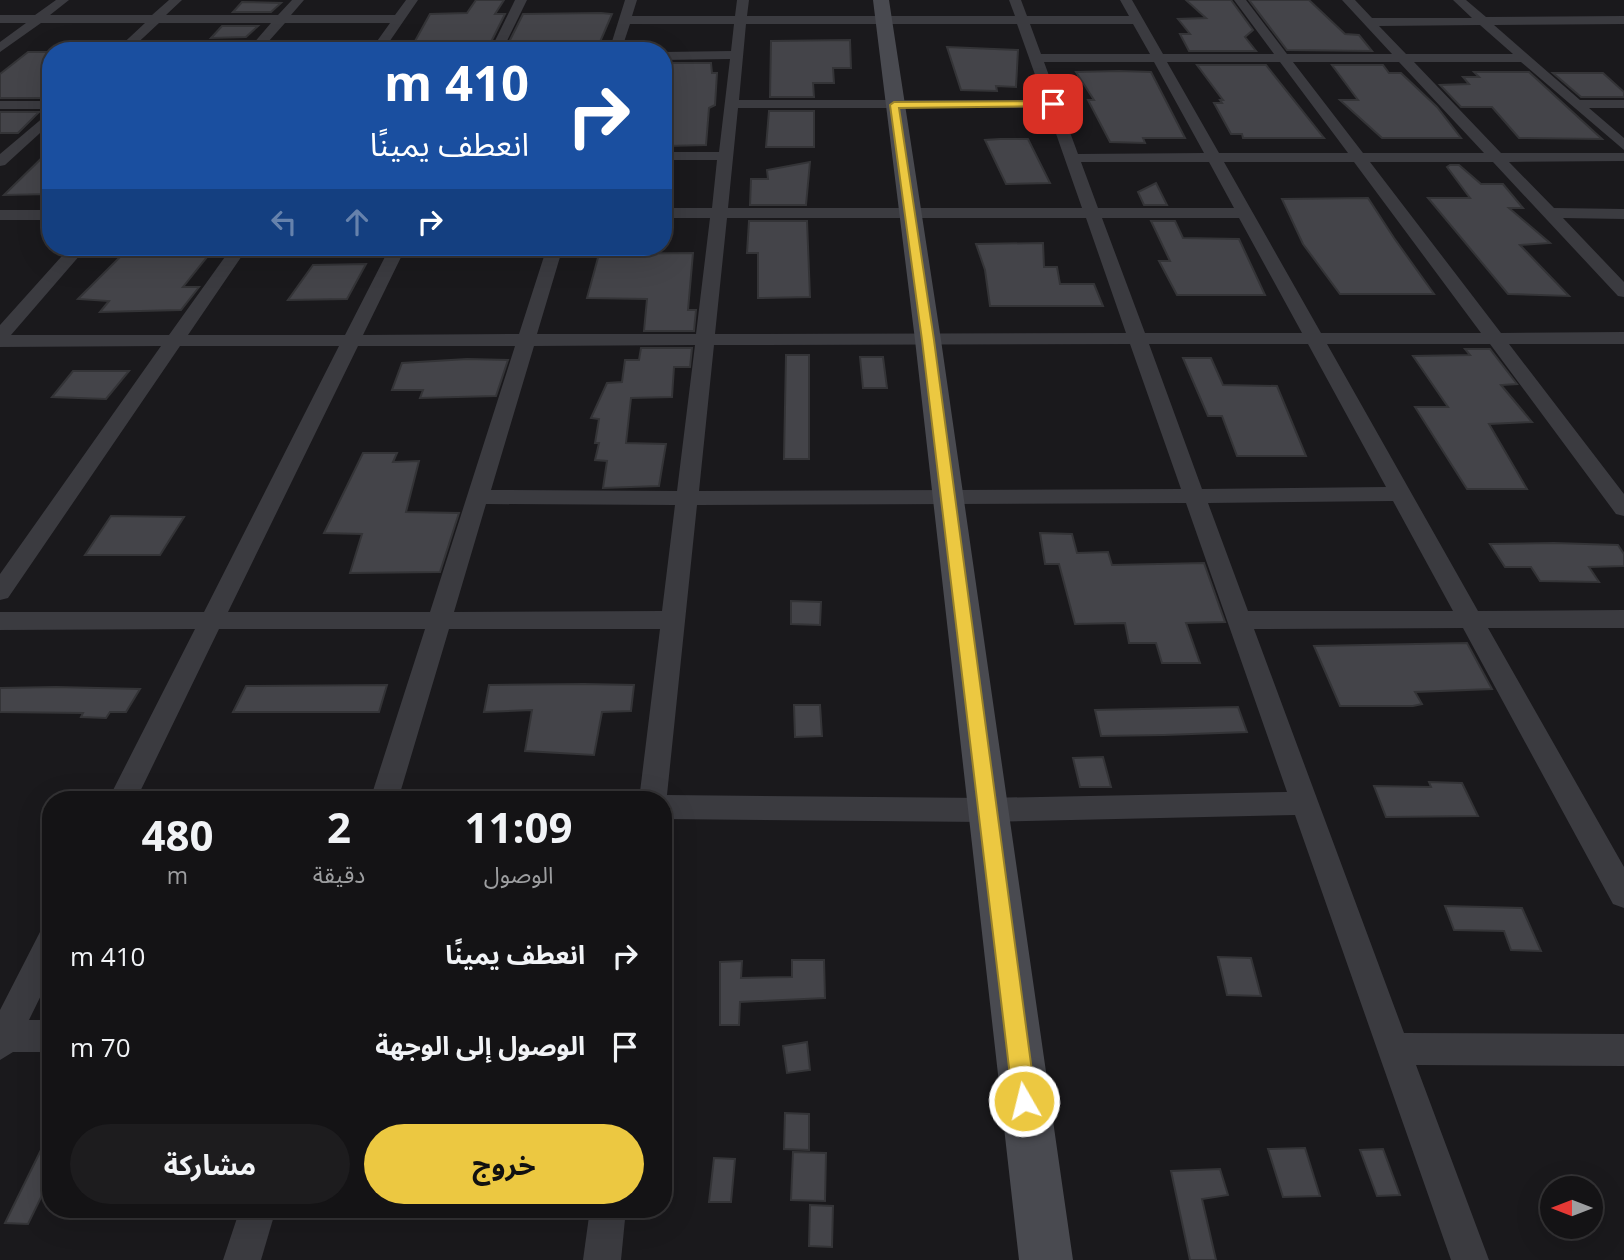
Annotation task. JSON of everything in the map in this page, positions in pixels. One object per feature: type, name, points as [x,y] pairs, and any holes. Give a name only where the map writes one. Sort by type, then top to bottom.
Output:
[{"type":"street","points":[[0,48],[62,0]]},
{"type":"street","points":[[131,42],[176,0]]},
{"type":"street","points":[[261,42],[298,0]]},
{"type":"street","points":[[382,42],[412,0]]},
{"type":"street","points":[[500,42],[521,0]]},
{"type":"street","points":[[618,42],[631,0]]},
{"type":"street","points":[[1126,0],[1624,895]]},
{"type":"street","points":[[1240,0],[1624,509]]},
{"type":"street","points":[[1348,0],[1624,292]]},
{"type":"street","points":[[1459,0],[1624,146]]},
{"type":"street","points":[[1594,7],[1618,20],[1624,29]]},
{"type":"street","points":[[625,20],[742,10],[1019,10],[1138,20]]},
{"type":"street","points":[[654,791],[742,10]]},
{"type":"street","points":[[882,10],[928,340],[985,810],[1046,1260]]},
{"type":"street","points":[[1019,10],[1469,1260]]},
{"type":"street","points":[[0,19],[399,19]]},
{"type":"street","points":[[1368,22],[1618,20]]},
{"type":"street","points":[[672,55],[737,55]]},
{"type":"street","points":[[1036,58],[1524,58]]},
{"type":"street","points":[[732,103],[1053,104]]},
{"type":"street","points":[[0,104],[42,105]]},
{"type":"street","points":[[1577,104],[1624,104]]},
{"type":"street","points":[[0,162],[42,123]]},
{"type":"street","points":[[672,156],[726,156]]},
{"type":"street","points":[[1072,158],[1624,157]]},
{"type":"street","points":[[672,213],[1245,213]]},
{"type":"street","points":[[1549,213],[1624,214]]},
{"type":"street","points":[[0,215],[42,215]]},
{"type":"street","points":[[0,338],[71,256]]},
{"type":"street","points":[[0,592],[234,256]]},
{"type":"street","points":[[126,791],[394,256]]},
{"type":"street","points":[[387,791],[552,256]]},
{"type":"street","points":[[0,338],[351,341],[1624,338]]},
{"type":"street","points":[[478,497],[947,499],[1401,494]]},
{"type":"street","points":[[1238,620],[1624,619]]},
{"type":"street","points":[[0,621],[674,620]]},
{"type":"street","points":[[672,807],[985,810],[1304,803]]},
{"type":"street","points":[[1,1039],[42,959]]},
{"type":"street","points":[[1,1039],[42,1037]]},
{"type":"street","points":[[1393,1049],[1624,1050]]},
{"type":"street","points":[[242,1260],[255,1218]]},
{"type":"street","points":[[602,1260],[607,1218]]},
{"type":"building","points":[[476,0],[504,0],[495,14],[505,14],[491,42],[415,42],[430,14],[467,13]]},
{"type":"building","points":[[1186,0],[1231,0],[1253,30],[1245,37],[1256,51],[1189,51],[1180,34],[1190,34],[1178,19],[1206,18]]},
{"type":"building","points":[[1249,0],[1309,0],[1345,34],[1359,35],[1372,51],[1287,50]]},
{"type":"building","points":[[242,2],[281,3],[271,12],[233,12]]},
{"type":"building","points":[[523,14],[612,14],[600,42],[509,42]]},
{"type":"building","points":[[222,26],[258,26],[246,37],[211,38]]},
{"type":"building","points":[[850,40],[851,68],[833,68],[834,83],[813,83],[814,97],[770,97],[771,41]]},
{"type":"building","points":[[947,47],[1018,50],[1016,87],[996,86],[997,91],[961,90]]},
{"type":"building","points":[[28,52],[42,52],[42,98],[0,98],[0,74]]},
{"type":"building","points":[[672,63],[711,63],[712,73],[717,73],[715,105],[709,108],[706,145],[672,146]]},
{"type":"building","points":[[1197,65],[1266,65],[1324,138],[1243,138],[1242,134],[1231,134],[1214,103],[1222,103],[1220,100],[1223,100]]},
{"type":"building","points":[[1332,65],[1383,65],[1389,73],[1401,73],[1437,107],[1461,138],[1382,138],[1340,100],[1358,100]]},
{"type":"building","points":[[1076,72],[1151,72],[1185,138],[1143,138],[1145,143],[1110,142],[1088,100],[1094,100]]},
{"type":"building","points":[[1474,72],[1529,72],[1602,139],[1519,138],[1492,107],[1461,107],[1440,85],[1469,84],[1463,77],[1479,77]]},
{"type":"building","points":[[1553,73],[1603,73],[1624,92],[1624,97],[1581,97]]},
{"type":"building","points":[[769,111],[814,111],[814,147],[766,147]]},
{"type":"building","points":[[0,112],[39,112],[18,133],[0,133]]},
{"type":"building","points":[[1028,139],[1050,183],[1006,184],[985,140]]},
{"type":"building","points":[[42,158],[42,194],[4,195]]},
{"type":"building","points":[[810,162],[806,205],[750,205],[751,179],[768,179],[767,170]]},
{"type":"building","points":[[1459,165],[1481,184],[1503,184],[1523,208],[1509,208],[1550,243],[1520,245],[1569,296],[1508,294],[1428,198],[1470,198],[1447,167]]},
{"type":"building","points":[[1156,183],[1167,205],[1144,205],[1138,192]]},
{"type":"building","points":[[1368,198],[1434,294],[1340,294],[1303,244],[1282,199]]},
{"type":"building","points":[[749,221],[807,221],[810,297],[758,298],[758,253],[747,253]]},
{"type":"building","points":[[1151,221],[1175,221],[1183,238],[1239,239],[1265,295],[1177,295],[1159,261],[1170,261]]},
{"type":"building","points":[[1043,243],[1044,267],[1057,267],[1060,284],[1094,284],[1103,306],[990,306],[985,270],[976,244]]},
{"type":"building","points":[[672,253],[693,253],[688,310],[696,310],[694,331],[644,331],[647,299],[587,298],[598,256],[672,256]]},
{"type":"building","points":[[121,256],[208,256],[183,287],[199,287],[181,310],[100,312],[109,301],[78,299]]},
{"type":"building","points":[[366,264],[347,299],[288,300],[313,265]]},
{"type":"building","points":[[641,348],[692,348],[690,367],[674,367],[672,397],[631,398],[626,443],[666,444],[659,486],[603,488],[607,461],[595,460],[599,443],[595,443],[599,419],[591,418],[607,383],[622,382],[625,360],[639,360]]},
{"type":"building","points":[[1465,349],[1490,349],[1517,384],[1501,385],[1532,422],[1489,424],[1527,489],[1467,489],[1415,407],[1448,407],[1413,356],[1470,355]]},
{"type":"building","points":[[786,355],[809,355],[809,459],[784,459]]},
{"type":"building","points":[[860,357],[883,357],[887,388],[863,388]]},
{"type":"building","points":[[1183,358],[1211,358],[1223,385],[1277,386],[1306,456],[1237,456],[1222,416],[1208,416]]},
{"type":"building","points":[[467,359],[508,360],[496,396],[420,398],[423,390],[392,390],[402,363]]},
{"type":"building","points":[[73,371],[129,371],[106,399],[52,397]]},
{"type":"building","points":[[363,453],[397,453],[393,462],[419,461],[406,512],[459,513],[440,572],[350,573],[362,534],[324,533]]},
{"type":"building","points":[[111,516],[184,517],[160,555],[85,555]]},
{"type":"building","points":[[1040,533],[1072,534],[1077,553],[1108,552],[1112,565],[1204,563],[1225,622],[1186,623],[1200,663],[1162,663],[1156,643],[1129,643],[1125,623],[1075,624],[1059,564],[1045,564]]},
{"type":"building","points":[[1490,544],[1618,545],[1624,554],[1624,566],[1589,567],[1599,582],[1540,581],[1531,567],[1505,567]]},
{"type":"building","points":[[791,601],[821,602],[820,625],[791,624]]},
{"type":"building","points":[[1467,643],[1492,689],[1415,692],[1422,704],[1413,706],[1340,706],[1314,646]]},
{"type":"building","points":[[387,685],[379,712],[233,712],[246,686]]},
{"type":"building","points":[[489,685],[634,685],[631,711],[602,712],[594,755],[525,751],[532,710],[484,712]]},
{"type":"building","points":[[0,688],[140,689],[126,712],[110,712],[106,718],[81,717],[83,713],[0,712]]},
{"type":"building","points":[[794,705],[820,705],[822,736],[795,737]]},
{"type":"building","points":[[1238,707],[1247,732],[1101,736],[1095,710]]},
{"type":"building","points":[[1103,757],[1111,787],[1080,787],[1073,758]]},
{"type":"building","points":[[1429,782],[1462,783],[1478,816],[1386,817],[1374,786],[1431,787]]},
{"type":"building","points":[[1445,906],[1522,908],[1541,951],[1511,950],[1504,931],[1454,930]]},
{"type":"building","points":[[1218,957],[1251,958],[1261,996],[1227,995]]},
{"type":"building","points":[[792,960],[824,960],[825,998],[740,1002],[739,1025],[720,1025],[720,962],[742,961],[741,978],[792,977]]},
{"type":"building","points":[[807,1042],[810,1070],[787,1073],[783,1046]]},
{"type":"building","points":[[785,1113],[809,1114],[809,1150],[784,1149]]},
{"type":"building","points":[[42,1148],[42,1195],[28,1224],[5,1223]]},
{"type":"building","points":[[1305,1148],[1320,1196],[1283,1197],[1268,1149]]},
{"type":"building","points":[[1383,1149],[1400,1195],[1377,1196],[1360,1150]]},
{"type":"building","points":[[793,1152],[826,1153],[825,1201],[791,1200]]},
{"type":"building","points":[[714,1158],[735,1159],[731,1202],[709,1202]]},
{"type":"building","points":[[1220,1169],[1228,1195],[1202,1199],[1216,1260],[1190,1260],[1171,1171]]},
{"type":"building","points":[[810,1205],[833,1206],[832,1247],[809,1246]]},
{"type":"route","points":[[1024,1101],[985,810],[928,340],[894,105],[1053,104]]}]
